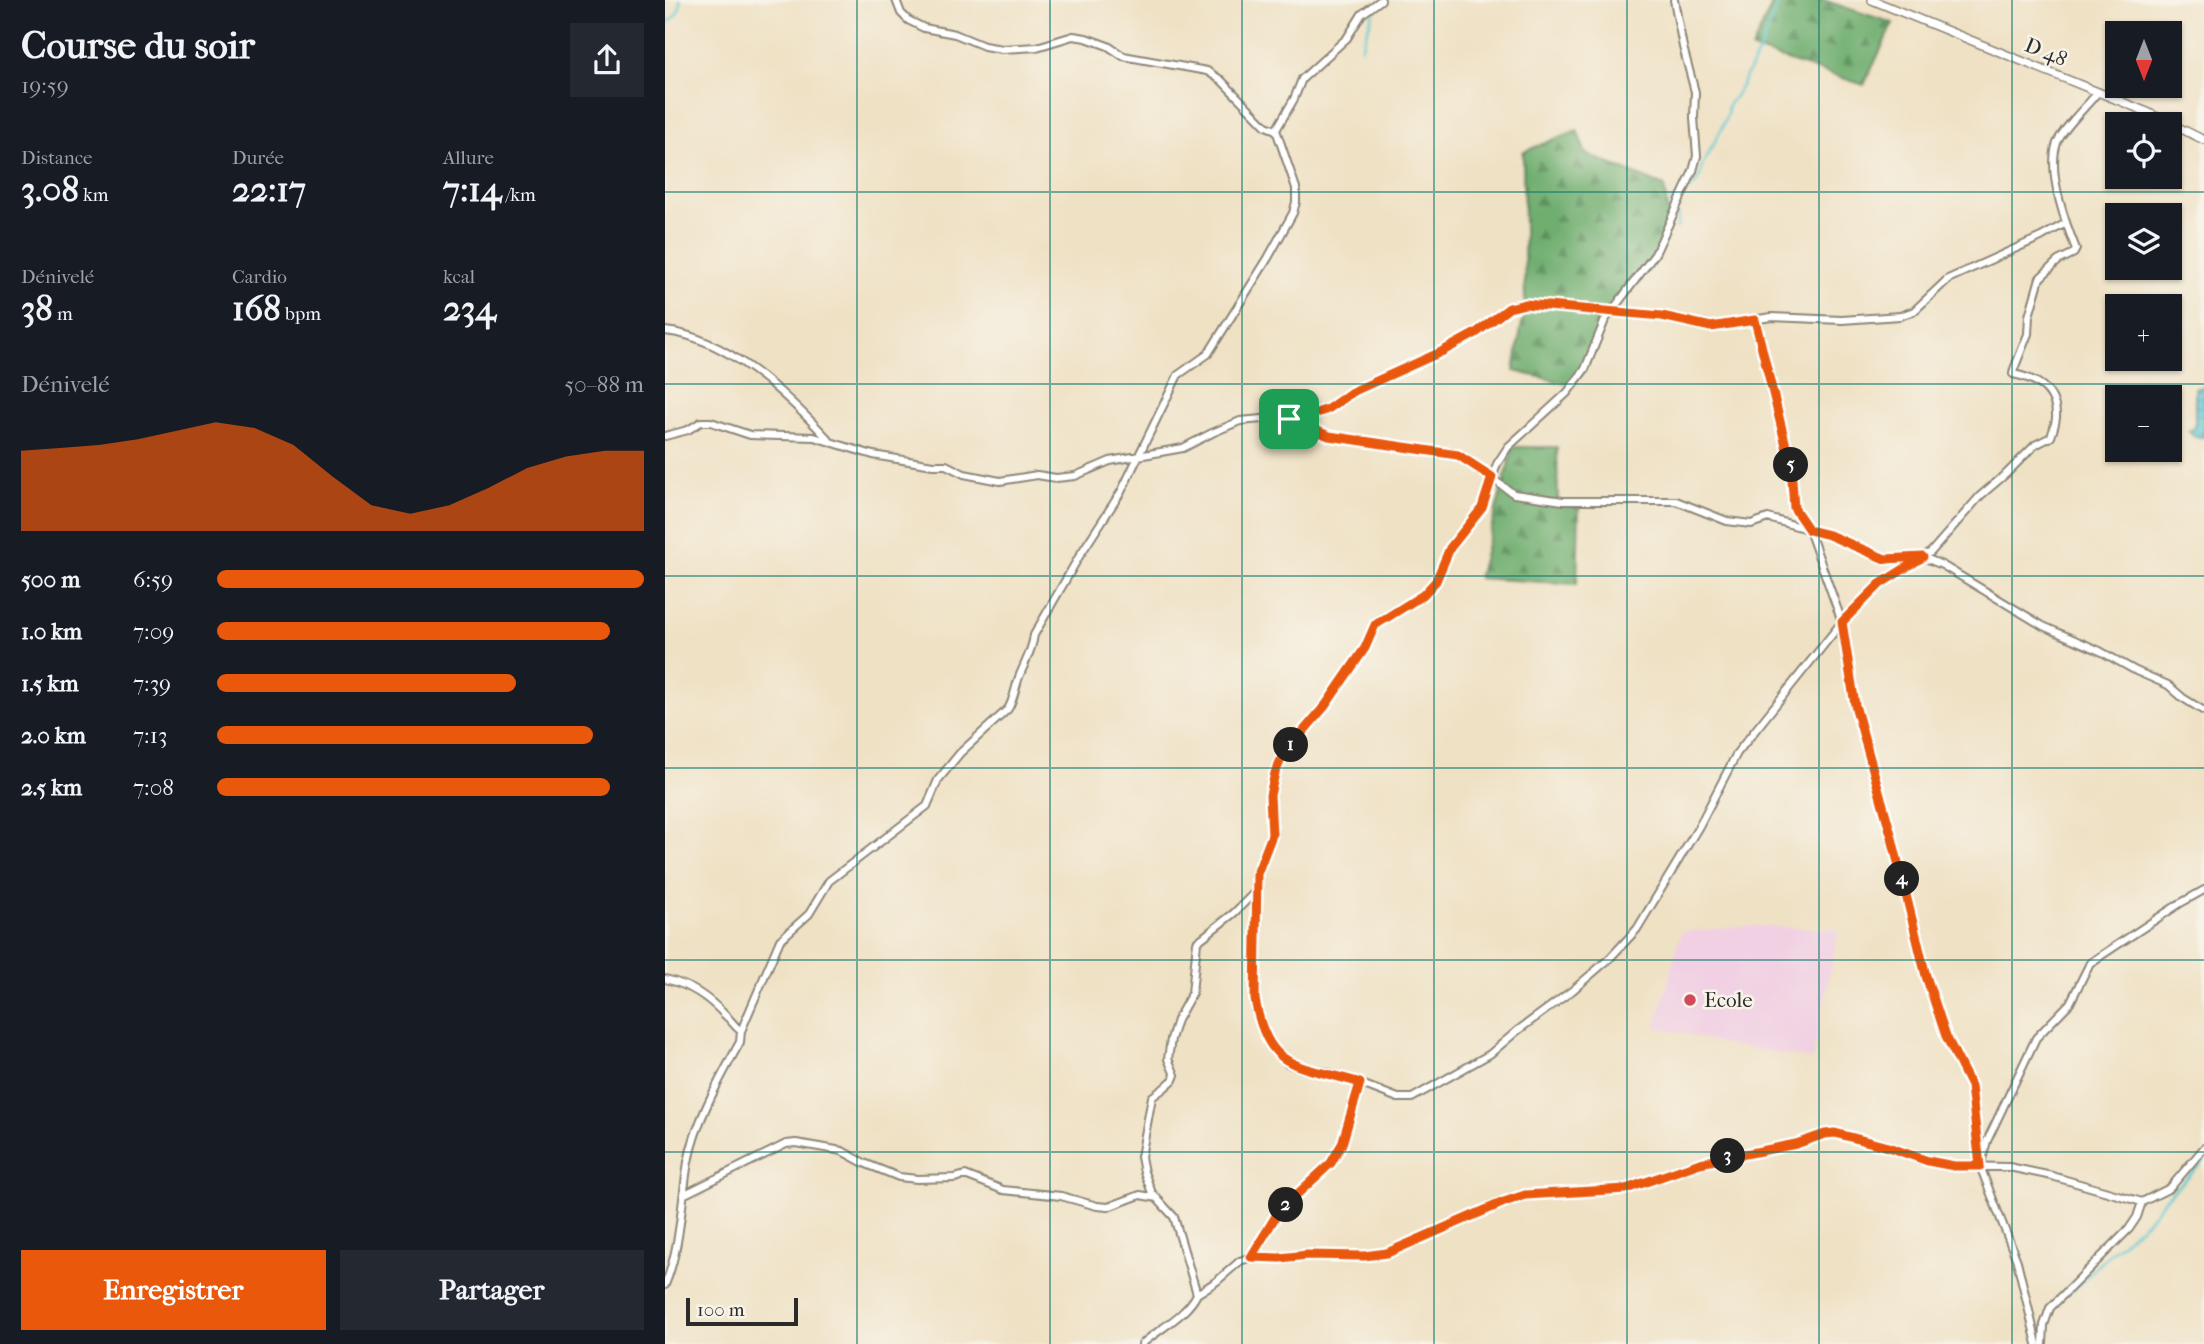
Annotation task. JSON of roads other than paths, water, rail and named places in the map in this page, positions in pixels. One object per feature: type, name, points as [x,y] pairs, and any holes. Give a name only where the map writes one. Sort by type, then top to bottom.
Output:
[{"type":"street","points":[[897,0],[901,13],[908,20],[984,46],[1002,49],[1037,47],[1073,36],[1086,37],[1123,56],[1207,71],[1221,80],[1266,126],[1276,130]]},
{"type":"street","points":[[665,1285],[672,1268],[689,1160],[706,1109],[740,1042],[741,1031],[781,940],[809,914],[829,881],[927,806],[939,780],[960,753],[1008,709],[1033,648],[1034,635],[1080,555],[1121,492],[1178,375],[1208,354],[1293,213],[1296,188],[1276,130],[1302,79],[1347,38],[1362,13],[1381,0]]},
{"type":"street","points":[[1674,0],[1695,92],[1697,156],[1693,171],[1655,254],[1605,320],[1585,369],[1567,393],[1508,447],[1497,464],[1482,508],[1450,548],[1436,581],[1423,595],[1375,625],[1365,648],[1325,706],[1283,755],[1275,773],[1270,795],[1272,835],[1257,874],[1255,999],[1265,1037],[1287,1063],[1302,1069],[1327,1072],[1398,1098],[1412,1098],[1490,1054],[1610,958],[1637,929],[1699,828],[1737,753],[1842,622],[1880,584],[1931,552],[1979,496],[2035,445],[2051,437],[2056,414],[2045,387],[2028,377],[2013,374],[2028,334],[2029,316],[2040,278],[2076,249],[2066,223],[2055,173],[2057,144],[2098,92]]},
{"type":"street","name":"D 48","points":[[1872,0],[2147,112],[2204,141]]},
{"type":"street","points":[[665,436],[688,430],[701,422],[711,422],[750,435],[814,436],[873,455],[933,466],[946,465],[964,474],[1000,481],[1037,475],[1056,478],[1075,476],[1110,461],[1183,448],[1240,421],[1305,417],[1328,409],[1352,392],[1441,352],[1476,333],[1509,308],[1525,304],[1662,316],[1711,327],[1771,317],[1842,320],[1900,316],[1914,311],[1948,279],[2066,223]]},
{"type":"street","points":[[1755,320],[1791,466],[1794,508],[1809,530],[1842,622],[1855,705],[1891,834],[1926,976],[1946,1036],[1971,1086],[1980,1166],[2017,1261],[2037,1344]]},
{"type":"street","points":[[665,331],[726,351],[783,394],[829,440]]},
{"type":"street","points":[[1289,419],[1329,436],[1458,455],[1514,494],[1563,501],[1676,501],[1727,522],[1751,524],[1767,518],[1829,535],[1885,559],[1923,557],[1942,565],[2043,626],[2168,685],[2204,711]]},
{"type":"street","points":[[1980,1166],[1987,1141],[2036,1038],[2070,1003],[2091,963],[2204,890]]},
{"type":"street","points":[[1197,1294],[1180,1231],[1174,1217],[1153,1193],[1141,1157],[1152,1097],[1175,1075],[1168,1059],[1171,1039],[1177,1020],[1192,993],[1198,943],[1257,891]]},
{"type":"street","points":[[665,979],[682,983],[704,995],[741,1031]]},
{"type":"street","points":[[1251,1257],[1279,1211],[1331,1163],[1342,1144],[1360,1083]]},
{"type":"street","points":[[1142,1344],[1179,1315],[1194,1301],[1197,1294],[1217,1282],[1240,1261],[1251,1257],[1364,1256],[1387,1253],[1525,1195],[1626,1189],[1700,1163],[1784,1146],[1825,1134],[1835,1133],[1928,1161],[1954,1166],[2009,1167],[2052,1176],[2142,1202],[2170,1188],[2204,1148]]},
{"type":"street","points":[[685,1194],[786,1144],[796,1143],[842,1151],[899,1177],[930,1179],[965,1175],[1003,1190],[1061,1196],[1108,1207],[1140,1195],[1159,1198]]},
{"type":"street","points":[[2043,1344],[2044,1325],[2050,1308],[2129,1229],[2142,1202]]},
{"type":"water","points":[[2204,387],[2204,437],[2195,437],[2188,431],[2195,428],[2195,388]]},
{"type":"waterway","points":[[665,25],[678,11],[680,0]]},
{"type":"waterway","points":[[1685,193],[1696,184],[1700,176],[1702,165],[1727,115],[1728,105],[1760,50],[1779,0]]},
{"type":"waterway","points":[[1361,48],[1375,8]]},
{"type":"waterway","points":[[1677,228],[1678,218],[1671,200],[1679,196]]},
{"type":"waterway","points":[[2070,1293],[2148,1220],[2165,1199],[2204,1161]]},
{"type":"place","name":"Ecole","points":[[1690,1000]]}]
